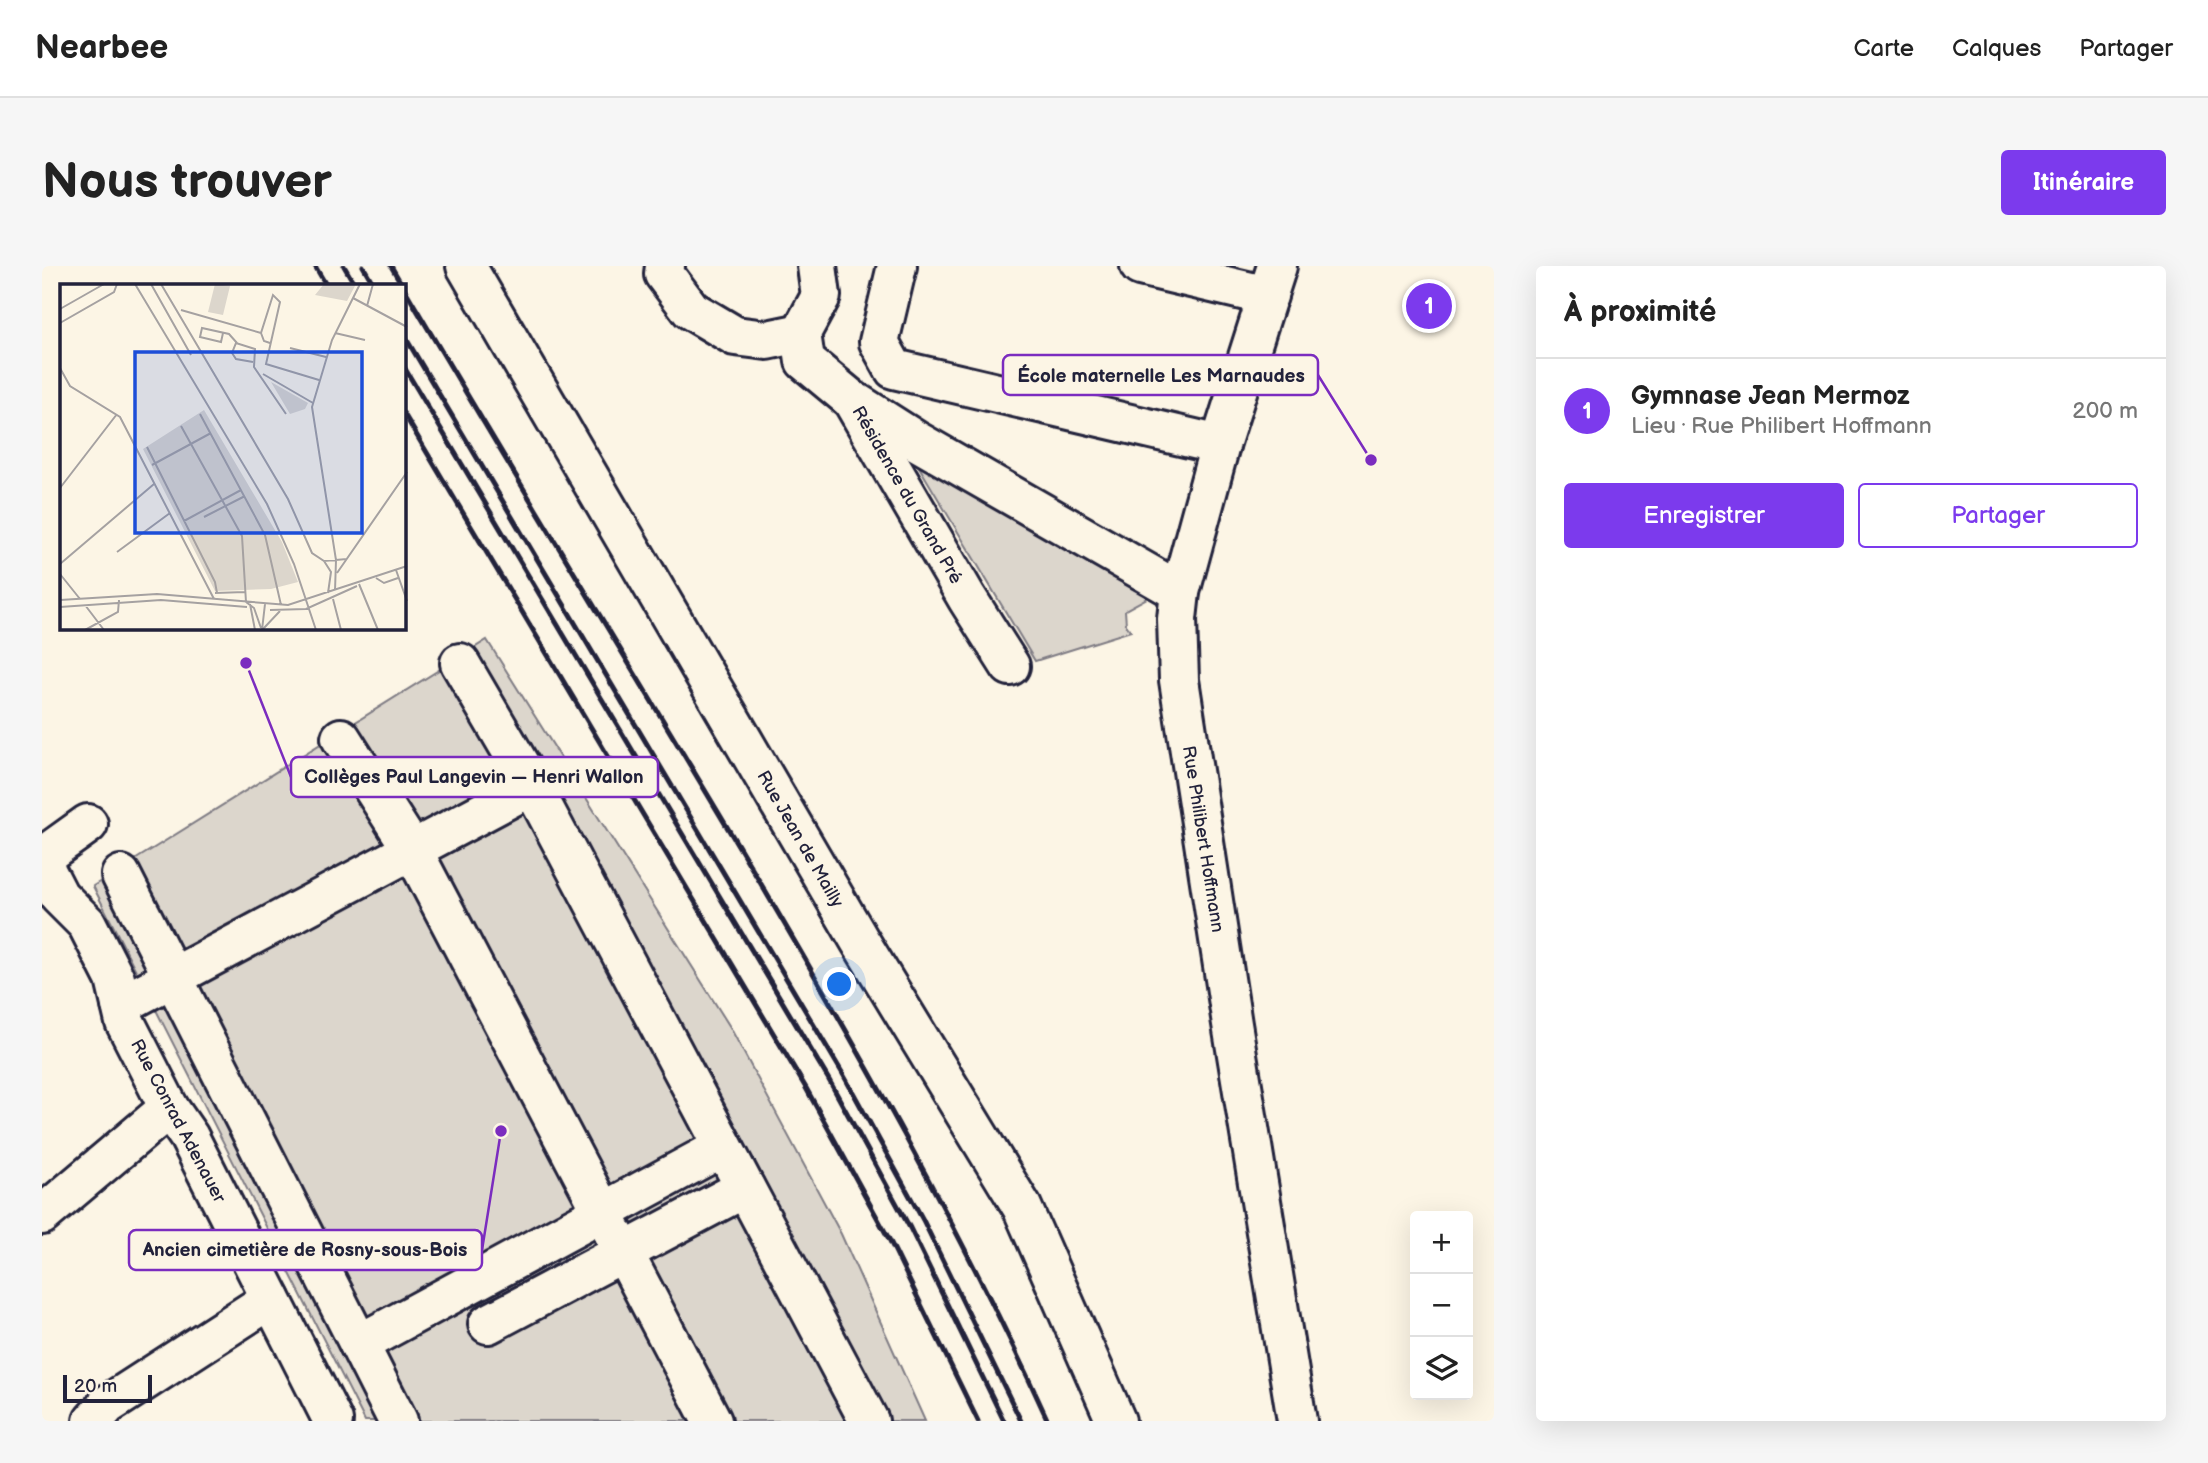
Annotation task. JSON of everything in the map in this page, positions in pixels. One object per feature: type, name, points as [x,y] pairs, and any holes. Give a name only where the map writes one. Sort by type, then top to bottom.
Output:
[{"type":"street","name":"Rue Jean de Mailly","points":[[466,266],[860,941],[1022,1207],[1116,1421]]},
{"type":"street","points":[[665,266],[664,274],[691,310],[735,336],[767,340],[801,333],[821,296],[817,266]]},
{"type":"street","points":[[897,266],[879,342],[894,369],[1220,445]]},
{"type":"street","points":[[1140,266],[1272,281]]},
{"type":"street","name":"Rue Philibert Hoffmann","points":[[1272,281],[1220,445],[1180,592],[1177,619],[1179,680],[1297,1421]]},
{"type":"street","name":"Résidence du Grand Pré","points":[[801,333],[805,361],[852,400],[967,598],[1010,666]]},
{"type":"street","points":[[852,400],[915,440],[1180,592]]},
{"type":"street","points":[[460,663],[532,786],[869,1421]]},
{"type":"street","points":[[341,738],[413,851],[712,1421]]},
{"type":"street","points":[[121,1005],[532,786]]},
{"type":"street","points":[[42,857],[88,824]]},
{"type":"street","name":"Rue Conrad Adenauer","points":[[42,863],[59,897],[87,923],[115,979],[125,1022],[169,1108],[189,1137],[333,1421]]},
{"type":"street","points":[[121,875],[398,1421]]},
{"type":"street","points":[[42,1215],[169,1108]]},
{"type":"street","points":[[359,1344],[723,1147]]},
{"type":"street","points":[[488,1324],[745,1188]]},
{"type":"street","points":[[93,1421],[107,1405],[271,1299]]},
{"type":"shaded area","points":[[915,460],[1149,593],[1149,597],[1125,610],[1126,625],[1131,631],[1035,661]]},
{"type":"shaded area","points":[[487,640],[730,1027],[841,1234],[925,1421],[365,1421],[93,886]]},
{"type":"railway","points":[[315,266],[325,284]]},
{"type":"railway","points":[[344,266],[354,284]]},
{"type":"railway","points":[[363,266],[373,284]]},
{"type":"railway","points":[[391,266],[401,284]]},
{"type":"railway","points":[[406,291],[830,1003],[944,1209],[1048,1421]]},
{"type":"railway","points":[[406,338],[843,1074],[923,1220],[1021,1421]]},
{"type":"railway","points":[[406,370],[829,1080],[910,1228],[1004,1421]]},
{"type":"railway","points":[[406,417],[806,1088],[889,1239],[978,1421]]},
{"type":"place","name":"Gymnase Jean Mermoz","points":[[1429,306]]},
{"type":"place","name":"École maternelle Les Marnaudes","points":[[1371,460]]},
{"type":"place","name":"Collèges Paul Langevin — Henri Wallon","points":[[246,663]]},
{"type":"place","name":"Ancien cimetière de Rosny-sous-Bois","points":[[501,1131]]}]
